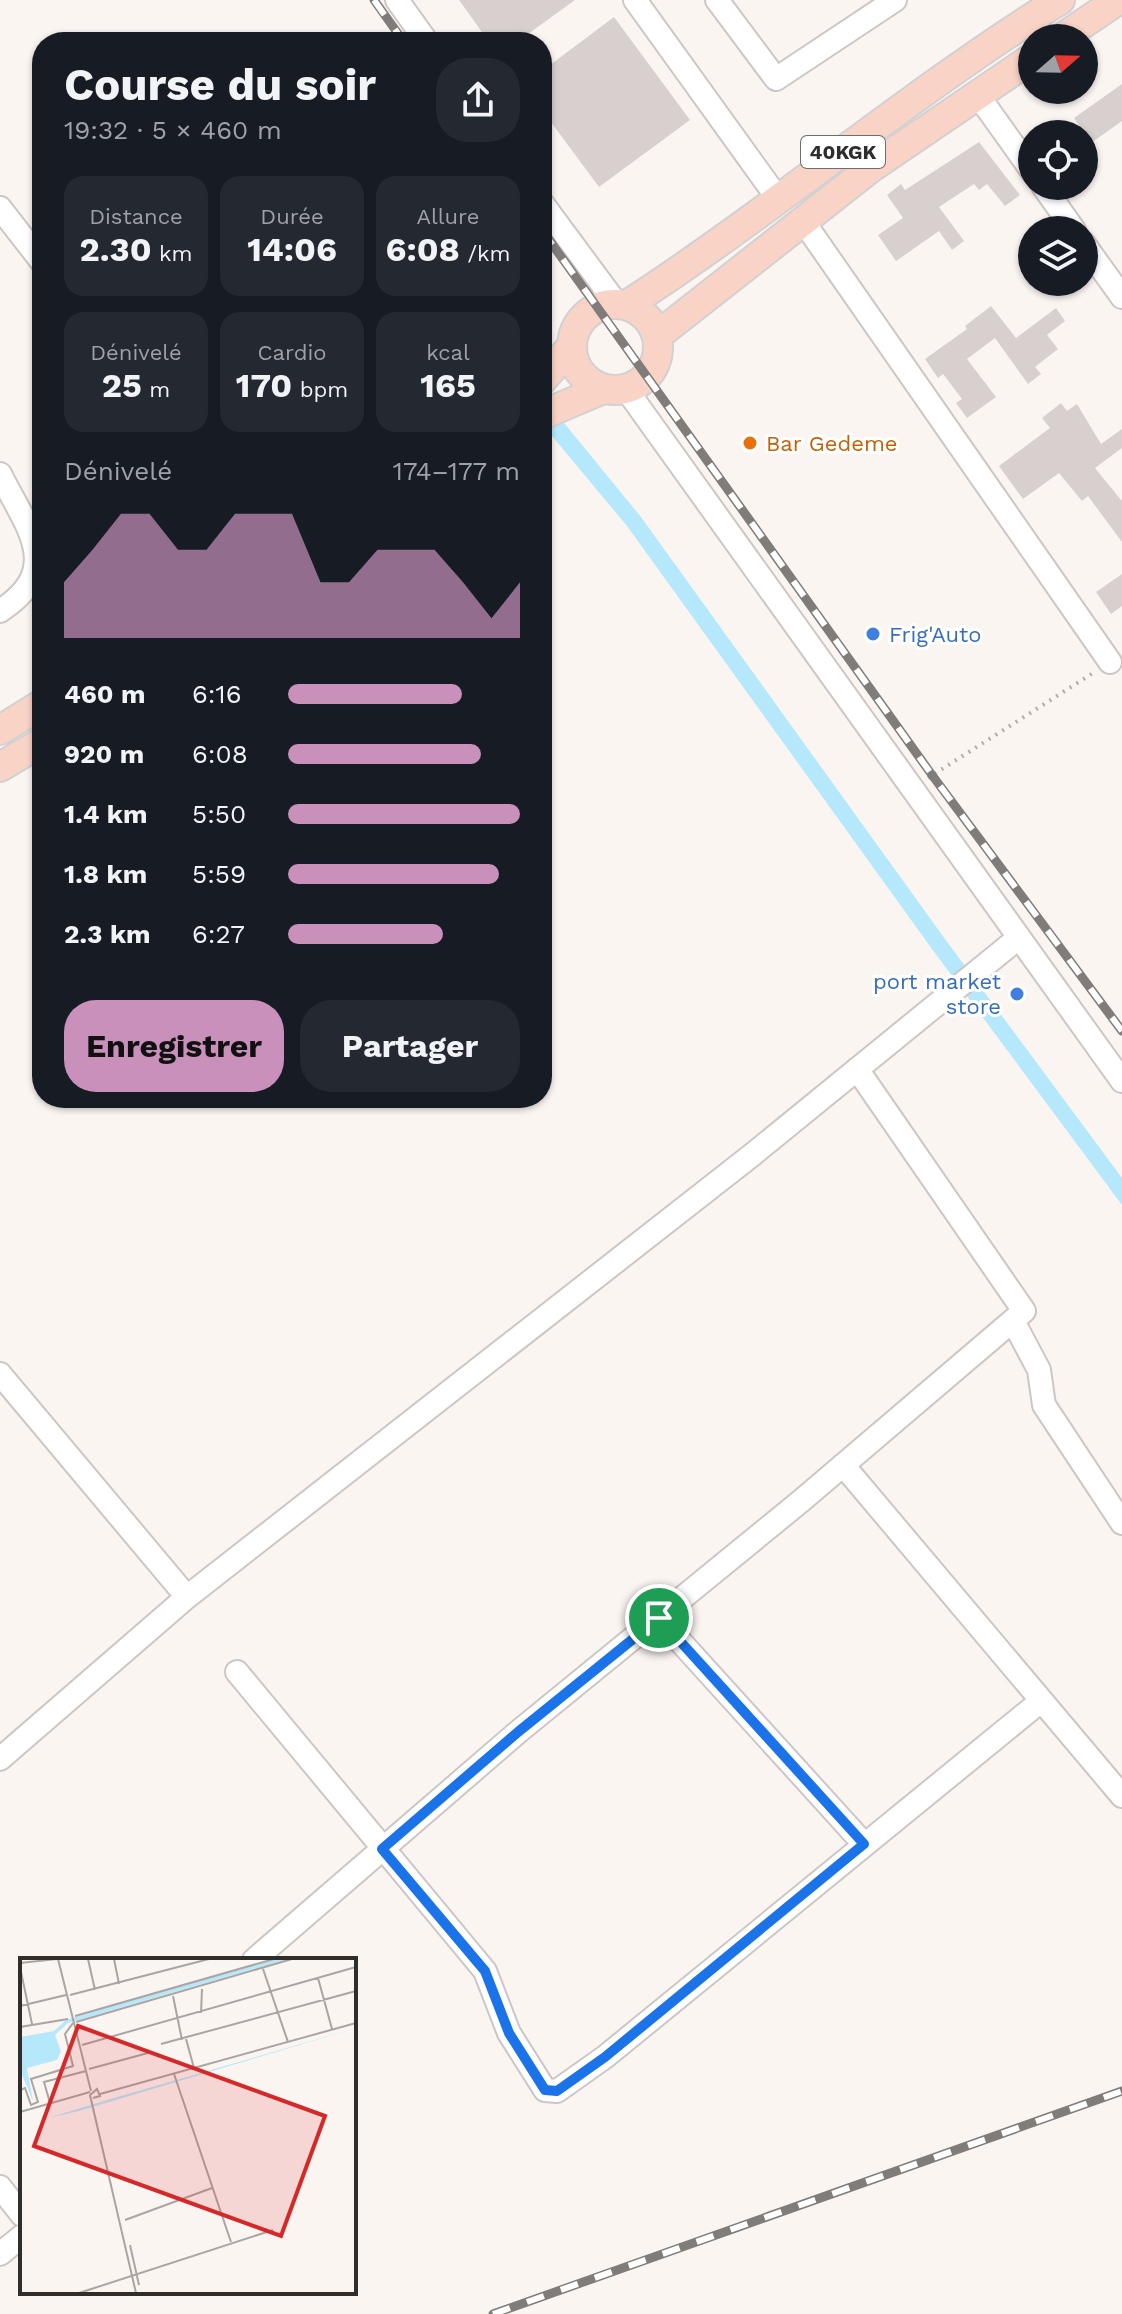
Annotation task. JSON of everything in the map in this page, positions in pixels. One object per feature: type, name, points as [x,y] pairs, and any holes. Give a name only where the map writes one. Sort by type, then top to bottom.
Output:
[{"type":"main road","name":"40KGK","points":[[572,346],[578,324],[585,315],[594,309],[622,304],[678,274],[886,120],[1060,0]]},
{"type":"main road","points":[[1083,24],[1118,0]]},
{"type":"main road","name":"40KGK","points":[[657,336],[872,167],[1018,67]]},
{"type":"main road","points":[[552,411],[645,378],[652,370],[659,348],[657,336],[646,317],[622,304]]},
{"type":"main road","points":[[572,346],[577,368],[584,377],[614,389]]},
{"type":"main road","points":[[552,369],[572,346]]},
{"type":"main road","points":[[0,730],[32,710]]},
{"type":"main road","points":[[0,767],[32,748]]},
{"type":"street","points":[[635,0],[779,200]]},
{"type":"street","points":[[717,0],[776,79],[895,0]]},
{"type":"street","points":[[404,2],[421,32]]},
{"type":"street","points":[[977,94],[1018,151]]},
{"type":"street","points":[[0,208],[32,249]]},
{"type":"street","points":[[552,216],[622,304]]},
{"type":"street","points":[[803,221],[1110,662]]},
{"type":"street","points":[[1098,264],[1122,297]]},
{"type":"street","points":[[614,389],[914,789],[1017,939],[1122,1081]]},
{"type":"street","points":[[0,474],[32,538]]},
{"type":"street","points":[[0,611],[23,596],[32,574]]},
{"type":"street","points":[[0,1759],[187,1597],[857,1069],[1017,939]]},
{"type":"street","points":[[256,1958],[518,1732],[1013,1321],[1024,1306],[857,1069]]},
{"type":"street","points":[[1013,1321],[1039,1370],[1044,1405],[1122,1523]]},
{"type":"street","points":[[0,1374],[187,1597]]},
{"type":"street","points":[[843,1465],[1122,1796]]},
{"type":"street","points":[[659,1618],[864,1844]]},
{"type":"street","points":[[237,1672],[485,1971],[509,2033],[545,2090],[557,2091],[605,2057],[1041,1701]]},
{"type":"street","points":[[0,2187],[20,2212]]},
{"type":"street","points":[[0,2254],[20,2238]]},
{"type":"path","points":[[914,789],[1110,662]]},
{"type":"water","points":[[552,408],[641,517],[945,939],[1122,1178],[1122,1205],[932,949],[627,526],[552,436]]},
{"type":"building","points":[[459,0],[575,0],[531,32],[482,32]]},
{"type":"building","points":[[614,17],[690,120],[599,187],[552,124],[552,64]]},
{"type":"building","points":[[1122,84],[1122,121],[1098,138],[1098,120],[1074,118],[1098,104]]},
{"type":"building","points":[[979,142],[1018,196],[1005,206],[987,184],[979,190],[974,184],[939,207],[964,241],[952,250],[939,231],[896,261],[878,235],[903,218],[887,195],[901,184],[905,190]]},
{"type":"building","points":[[991,306],[1016,338],[1056,308],[1065,321],[1047,335],[1058,349],[1035,367],[1041,374],[1028,384],[995,338],[967,359],[996,397],[967,418],[956,403],[962,399],[943,374],[938,378],[925,359],[967,329],[965,326]]},
{"type":"building","points":[[1061,403],[1067,411],[1077,404],[1101,444],[1122,429],[1122,448],[1095,468],[1122,501],[1122,542],[1088,496],[1082,501],[1059,473],[1023,499],[999,466],[1050,428],[1042,418]]},
{"type":"building","points":[[1122,574],[1122,606],[1111,614],[1096,592]]},
{"type":"railway","points":[[374,0],[397,32]]},
{"type":"railway","points":[[552,244],[932,775],[1122,1031]]},
{"type":"railway","points":[[493,2314],[1122,2091]]},
{"type":"place","name":"Bar Gedeme","points":[[750,443]]},
{"type":"place","name":"Frig'Auto","points":[[873,634]]},
{"type":"place","name":"port market store","points":[[1017,994]]},
{"type":"route","points":[[659,1618],[864,1844],[605,2057],[557,2091],[545,2090],[509,2033],[485,1971],[382,1849],[518,1732],[659,1618]]}]
